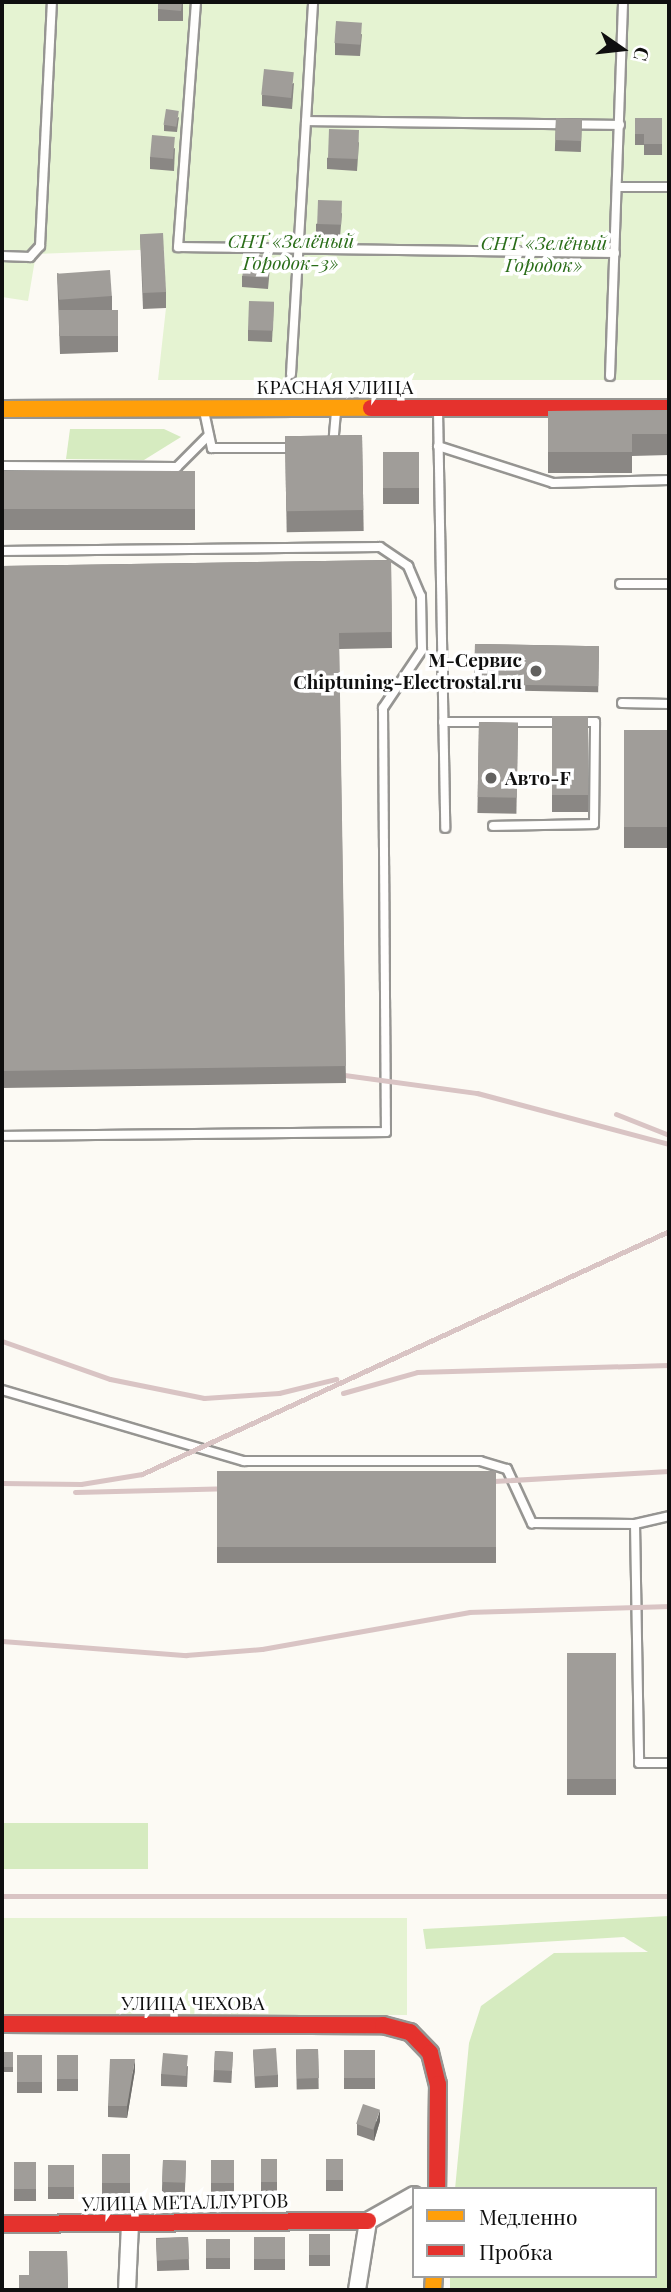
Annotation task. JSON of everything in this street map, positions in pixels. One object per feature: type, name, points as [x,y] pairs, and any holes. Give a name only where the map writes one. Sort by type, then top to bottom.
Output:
[{"type":"street","name":"КРАСНАЯ УЛИЦА","points":[[2,410],[669,408]]},
{"type":"street","name":"УЛИЦА ЧЕХОВА","points":[[2,2024],[383,2025],[410,2032],[430,2053],[440,2111],[437,2187]]},
{"type":"street","name":"УЛИЦА МЕТАЛЛУРГОВ","points":[[2,2224],[368,2221],[412,2196]]},
{"type":"street","points":[[358,2290],[368,2221]]},
{"type":"street","points":[[127,2290],[130,2224]]},
{"type":"lane","points":[[2,256],[30,257],[40,246],[52,2]]},
{"type":"lane","points":[[196,2],[178,247],[298,251],[615,253]]},
{"type":"lane","points":[[291,374],[313,2]]},
{"type":"lane","points":[[610,376],[623,2]]},
{"type":"lane","points":[[306,121],[620,124]]},
{"type":"lane","points":[[617,187],[669,187]]},
{"type":"lane","points":[[319,449],[333,449],[337,407]]},
{"type":"lane","points":[[438,407],[445,828]]},
{"type":"lane","points":[[204,408],[212,448],[306,449]]},
{"type":"lane","points":[[2,466],[177,467],[209,435]]},
{"type":"lane","points":[[438,446],[553,483],[669,480]]},
{"type":"lane","points":[[2,551],[380,547],[408,566],[421,596],[422,650],[383,708],[386,1132],[2,1136]]},
{"type":"lane","points":[[620,584],[669,584]]},
{"type":"lane","points":[[622,704],[669,704]]},
{"type":"lane","points":[[443,722],[595,722],[594,824],[493,826]]},
{"type":"lane","points":[[2,1390],[244,1461],[480,1461],[507,1469],[532,1523],[635,1524],[669,1516]]},
{"type":"lane","points":[[635,1524],[639,1763],[669,1763]]},
{"type":"green space","points":[[2,2],[669,2],[669,380],[158,380],[166,308],[164,249],[36,254],[28,301],[2,297]]},
{"type":"green space","points":[[70,429],[164,429],[181,437],[144,460],[66,459]]},
{"type":"green space","points":[[2,1823],[148,1823],[148,1869],[2,1869]]},
{"type":"green space","points":[[669,1916],[669,2290],[450,2290],[450,2278],[657,2278],[657,2187],[455,2187],[469,2043],[481,2006],[554,1953],[648,1952],[624,1937],[426,1949],[423,1929]]},
{"type":"green space","points":[[2,1918],[407,1918],[407,2015],[2,2015]]},
{"type":"building","points":[[158,2],[182,2],[181,11],[158,9]]},
{"type":"building","points":[[336,21],[362,23],[360,45],[334,43]]},
{"type":"building","points":[[264,69],[294,72],[291,98],[261,95]]},
{"type":"building","points":[[166,109],[179,111],[176,127],[163,125]]},
{"type":"building","points":[[556,118],[582,119],[581,141],[555,140]]},
{"type":"building","points":[[635,118],[662,118],[662,144],[644,144],[644,134],[635,134]]},
{"type":"building","points":[[329,129],[359,130],[358,159],[328,158]]},
{"type":"building","points":[[152,135],[175,137],[173,159],[150,157]]},
{"type":"building","points":[[318,200],[342,201],[341,225],[317,224]]},
{"type":"building","points":[[163,233],[166,292],[143,293],[140,234]]},
{"type":"building","points":[[244,254],[270,256],[268,278],[242,276]]},
{"type":"building","points":[[110,270],[112,296],[59,300],[57,274]]},
{"type":"building","points":[[249,301],[274,302],[273,331],[248,330]]},
{"type":"building","points":[[59,310],[118,310],[118,336],[59,336]]},
{"type":"building","points":[[669,410],[669,434],[632,434],[632,452],[548,452],[548,411]]},
{"type":"building","points":[[362,435],[363,510],[286,511],[285,436]]},
{"type":"building","points":[[383,452],[419,452],[419,488],[383,488]]},
{"type":"building","points":[[2,471],[195,471],[195,509],[2,509]]},
{"type":"building","points":[[391,560],[392,632],[339,633],[346,1066],[2,1071],[2,566]]},
{"type":"building","name":"M-Сервис Chiptuning-Electrostal.ru","points":[[475,644],[599,646],[598,686],[474,684]]},
{"type":"building","points":[[552,716],[588,716],[588,795],[552,795]]},
{"type":"building","points":[[479,722],[518,723],[517,798],[478,797]]},
{"type":"building","points":[[624,730],[669,730],[669,827],[624,827]]},
{"type":"building","points":[[217,1471],[496,1471],[496,1547],[217,1547]]},
{"type":"building","points":[[567,1653],[616,1653],[616,1779],[567,1779]]},
{"type":"building","points":[[276,2048],[278,2075],[255,2077],[253,2050]]},
{"type":"building","points":[[318,2049],[319,2078],[297,2079],[296,2050]]},
{"type":"building","points":[[344,2050],[375,2050],[375,2078],[344,2078]]},
{"type":"building","points":[[215,2051],[233,2052],[232,2071],[214,2070]]},
{"type":"building","points":[[2,2052],[13,2052],[13,2067],[2,2067]]},
{"type":"building","points":[[163,2053],[188,2055],[186,2076],[161,2074]]},
{"type":"building","points":[[17,2055],[42,2055],[42,2082],[17,2082]]},
{"type":"building","points":[[57,2055],[78,2055],[78,2079],[57,2079]]},
{"type":"building","points":[[110,2059],[135,2059],[127,2106],[108,2106]]},
{"type":"building","points":[[363,2104],[380,2110],[373,2130],[356,2124]]},
{"type":"building","points":[[102,2154],[130,2154],[130,2183],[102,2183]]},
{"type":"building","points":[[261,2159],[277,2159],[277,2182],[261,2182]]},
{"type":"building","points":[[326,2159],[343,2159],[343,2180],[326,2180]]},
{"type":"building","points":[[163,2160],[186,2161],[185,2183],[162,2182]]},
{"type":"building","points":[[211,2160],[234,2160],[234,2183],[211,2183]]},
{"type":"building","points":[[14,2162],[36,2162],[36,2189],[14,2189]]},
{"type":"building","points":[[48,2165],[74,2165],[74,2187],[48,2187]]},
{"type":"building","points":[[309,2234],[330,2234],[330,2255],[309,2255]]},
{"type":"building","points":[[188,2237],[189,2259],[157,2261],[156,2239]]},
{"type":"building","points":[[254,2237],[285,2237],[285,2259],[254,2259]]},
{"type":"building","points":[[206,2239],[230,2239],[230,2258],[206,2258]]},
{"type":"building","points":[[29,2251],[67,2251],[68,2289],[19,2289],[19,2275],[29,2275]]},
{"type":"railway","points":[[345,1075],[477,1093],[669,1144]]},
{"type":"railway","points":[[616,1114],[669,1135]]},
{"type":"railway","points":[[2,1483],[81,1484],[142,1474],[669,1231]]},
{"type":"railway","points":[[2,1341],[110,1379],[204,1398],[279,1393],[336,1379]]},
{"type":"railway","points":[[343,1393],[417,1372],[669,1365]]},
{"type":"railway","points":[[477,1482],[669,1471]]},
{"type":"railway","points":[[75,1492],[236,1488]]},
{"type":"railway","points":[[2,1641],[186,1655],[262,1649],[470,1612],[669,1606]]},
{"type":"railway","points":[[2,1896],[669,1896]]},
{"type":"traffic: slow","points":[[2,409],[371,408]]},
{"type":"traffic: slow","points":[[433,2290],[434,2278]]},
{"type":"traffic: jam","points":[[371,408],[669,408]]},
{"type":"traffic: jam","points":[[2,2024],[383,2025],[410,2032],[430,2053],[438,2084],[437,2187]]},
{"type":"traffic: jam","points":[[2,2224],[368,2221]]},
{"type":"place","name":"M-Сервис Chiptuning-Electrostal.ru","points":[[536,671]]},
{"type":"place","name":"Авто-F","points":[[491,778]]},
{"type":"park label","name":"СНТ «Зелёный Городок-3»","points":[[291,252]]},
{"type":"park label","name":"СНТ «Зелёный Городок»","points":[[544,254]]}]
